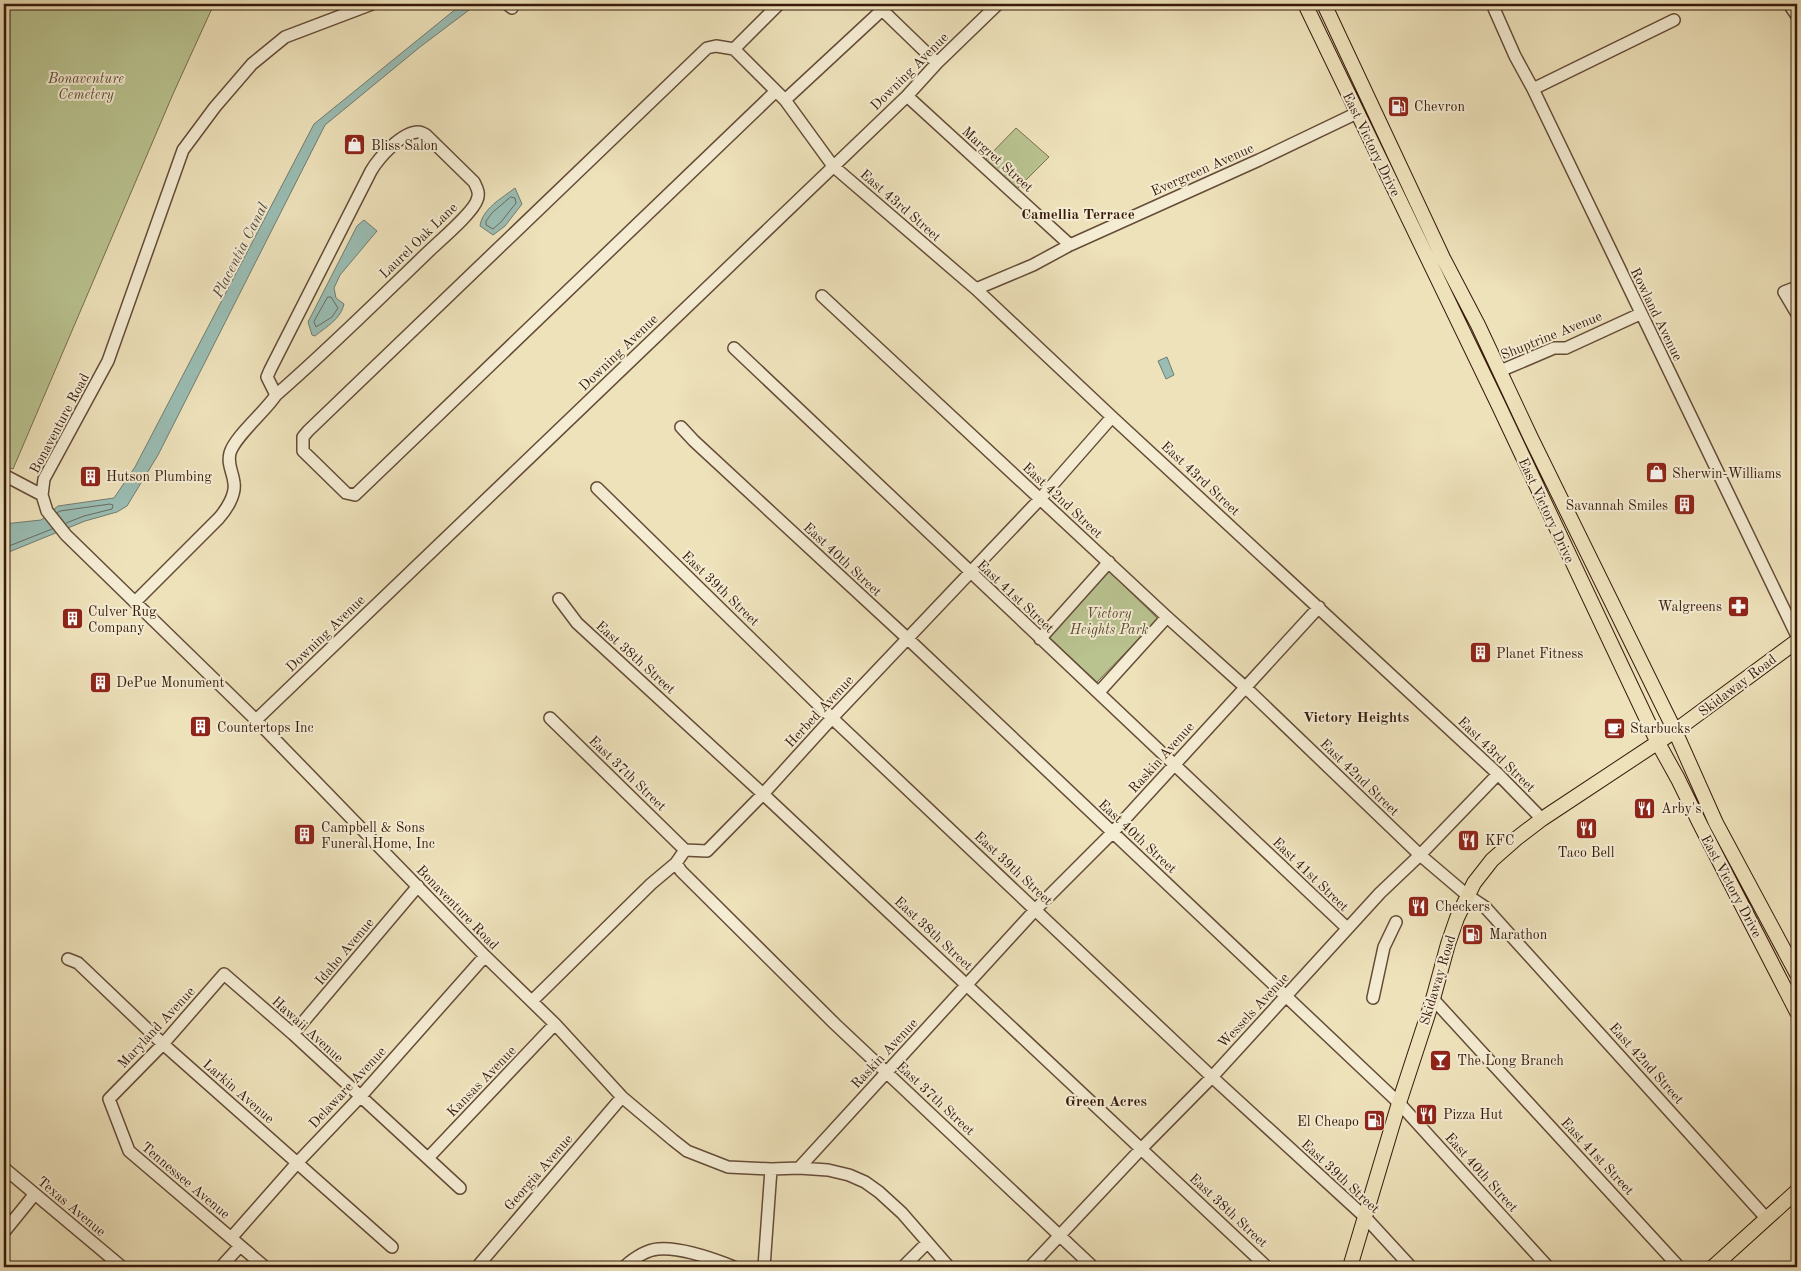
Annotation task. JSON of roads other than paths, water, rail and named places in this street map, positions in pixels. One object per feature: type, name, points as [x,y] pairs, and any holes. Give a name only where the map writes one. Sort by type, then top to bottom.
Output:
[{"type":"main road","name":"East Victory Drive","points":[[1305,4],[1429,265],[1497,402],[1658,743],[1797,1012]]},
{"type":"main road","name":"East Victory Drive","points":[[1324,4],[1442,258],[1478,325],[1535,447],[1675,731],[1716,823],[1797,974]]},
{"type":"main road","points":[[1320,36],[1336,30]]},
{"type":"main road","points":[[1429,265],[1442,258]]},
{"type":"main road","name":"Skidaway Road","points":[[1350,1267],[1455,923],[1474,883],[1492,860],[1510,843],[1542,819],[1658,743],[1797,641]]},
{"type":"main road","points":[[1714,1267],[1797,1191]]},
{"type":"street","name":"Bonaventure Road","points":[[372,4],[285,37],[252,64],[215,107],[183,150],[108,361],[44,478],[42,495],[47,511],[66,535],[256,720],[485,956],[555,1024],[622,1097],[687,1151],[728,1167],[828,1170],[849,1175],[865,1182],[902,1213],[949,1267]]},
{"type":"street","points":[[775,92],[355,495],[346,493],[303,450],[303,437],[308,431],[708,48],[716,46],[734,49],[780,4]]},
{"type":"street","name":"Downing Avenue","points":[[256,720],[907,96],[936,63],[998,4]]},
{"type":"street","name":"Rowland Avenue","points":[[1492,4],[1515,56],[1533,89],[1797,636]]},
{"type":"street","points":[[1789,4],[1797,16]]},
{"type":"street","points":[[785,100],[879,7],[936,63]]},
{"type":"street","points":[[1533,89],[1674,20]]},
{"type":"street","name":"East 43rd Street","points":[[734,49],[785,100],[833,166],[976,288],[1112,417],[1498,774],[1542,819]]},
{"type":"street","name":"Margret Street","points":[[907,96],[1070,245]]},
{"type":"street","name":"Evergreen Avenue","points":[[976,288],[1033,265],[1070,245],[1259,160],[1357,113]]},
{"type":"street","name":"Laurel Oak Lane","points":[[135,602],[228,507],[235,485],[229,465],[230,451],[247,428],[270,405],[276,395],[307,368],[436,244],[470,211],[477,201],[478,191],[474,182],[426,135],[418,132],[408,135],[378,158],[270,370],[267,377],[276,395]]},
{"type":"street","points":[[1797,287],[1784,292],[1797,314]]},
{"type":"street","name":"East 42nd Street","points":[[822,296],[1110,562],[1167,618],[1245,687],[1420,856],[1467,895],[1485,907],[1767,1218]]},
{"type":"street","name":"Shuptrine Avenue","points":[[1500,371],[1554,348],[1566,348],[1640,314]]},
{"type":"street","name":"East 41st Street","points":[[734,348],[1347,928]]},
{"type":"street","name":"Herbed Avenue","points":[[685,850],[707,851],[763,794],[907,638],[1040,499],[1112,417]]},
{"type":"street","name":"East 40th Street","points":[[681,426],[694,441],[907,638],[1399,1102],[1548,1267]]},
{"type":"street","points":[[4,475],[42,495]]},
{"type":"street","name":"East 39th Street","points":[[597,488],[832,718],[1212,1077],[1365,1217],[1411,1267]]},
{"type":"street","points":[[1040,639],[1110,562]]},
{"type":"street","name":"East 38th Street","points":[[559,599],[577,623],[763,794],[1267,1267]]},
{"type":"street","name":"Raskin Avenue","points":[[798,1168],[1036,909],[1112,833],[1319,607]]},
{"type":"street","points":[[1099,692],[1167,618]]},
{"type":"street","name":"East 37th Street","points":[[550,718],[685,850]]},
{"type":"street","name":"Wessels Avenue","points":[[1030,1267],[1212,1077],[1380,893],[1420,856],[1498,774]]},
{"type":"street","points":[[532,1001],[651,884],[676,863],[685,850]]},
{"type":"street","name":"East 37th Street","points":[[676,863],[681,871],[701,891],[887,1073],[1093,1267]]},
{"type":"street","name":"Idaho Avenue","points":[[293,1034],[418,886]]},
{"type":"street","points":[[1373,998],[1384,947],[1396,922]]},
{"type":"street","name":"Delaware Avenue","points":[[222,1267],[236,1242],[298,1162],[360,1097],[485,956]]},
{"type":"street","name":"Larkin Avenue","points":[[68,959],[78,963],[163,1044],[392,1246]]},
{"type":"street","name":"Hawaii Avenue","points":[[224,974],[293,1034],[460,1188]]},
{"type":"street","name":"Maryland Avenue","points":[[109,1099],[163,1044],[224,974]]},
{"type":"street","name":"East 41st Street","points":[[1433,999],[1679,1267]]},
{"type":"street","name":"Kansas Avenue","points":[[428,1158],[555,1024]]},
{"type":"street","name":"Georgia Avenue","points":[[477,1267],[622,1097]]},
{"type":"street","name":"Tennessee Avenue","points":[[109,1099],[128,1152],[265,1267]]},
{"type":"street","name":"Texas Avenue","points":[[4,1168],[122,1267]]},
{"type":"street","points":[[764,1267],[771,1169]]},
{"type":"street","points":[[4,1232],[34,1195]]},
{"type":"street","points":[[903,1267],[927,1243]]},
{"type":"street","points":[[624,1267],[634,1258],[657,1249],[678,1251],[734,1267]]},
{"type":"water","points":[[462,4],[482,4],[473,7],[420,47],[325,125],[158,455],[127,506],[117,512],[85,521],[4,554],[4,524],[41,520],[58,506],[114,498],[135,467],[314,124]]},
{"type":"water","points":[[515,188],[522,204],[505,226],[493,235],[480,226],[484,214],[493,204]]},
{"type":"water","points":[[364,220],[377,231],[340,275],[334,288],[336,298],[344,304],[340,314],[315,336],[312,335],[308,322],[357,226]]},
{"type":"water","points":[[1167,357],[1174,375],[1166,379],[1158,361]]},
{"type":"place","name":"Chevron","points":[[1398,106]]},
{"type":"place","name":"Bliss Salon","points":[[355,145]]},
{"type":"place","name":"Sherwin-Williams","points":[[1656,473]]},
{"type":"place","name":"Hutson Plumbing","points":[[90,476]]},
{"type":"place","name":"Savannah Smiles","points":[[1684,505]]},
{"type":"place","name":"Walgreens","points":[[1738,606]]},
{"type":"place","name":"Culver Rug Company","points":[[72,619]]},
{"type":"place","name":"Planet Fitness","points":[[1480,653]]},
{"type":"place","name":"DePue Monument","points":[[100,682]]},
{"type":"place","name":"Countertops Inc","points":[[201,727]]},
{"type":"place","name":"Starbucks","points":[[1614,728]]},
{"type":"place","name":"Arby's","points":[[1645,808]]},
{"type":"place","name":"Taco Bell","points":[[1586,829]]},
{"type":"place","name":"Campbell & Sons Funeral Home, Inc","points":[[305,835]]},
{"type":"place","name":"KFC","points":[[1469,840]]},
{"type":"place","name":"Checkers","points":[[1419,906]]},
{"type":"place","name":"Marathon","points":[[1473,934]]},
{"type":"place","name":"The Long Branch","points":[[1441,1060]]},
{"type":"place","name":"Pizza Hut","points":[[1427,1114]]},
{"type":"place","name":"El Cheapo","points":[[1375,1121]]},
{"type":"district","name":"Camellia Terrace","points":[[1078,214]]},
{"type":"district","name":"Victory Heights","points":[[1356,717]]},
{"type":"district","name":"Green Acres","points":[[1106,1101]]},
{"type":"park label","name":"Bonaventure Cemetery","points":[[86,86]]},
{"type":"park label","name":"Victory Heights Park","points":[[1109,622]]},
{"type":"water label","name":"Placentia Canal","points":[[240,250]]}]
